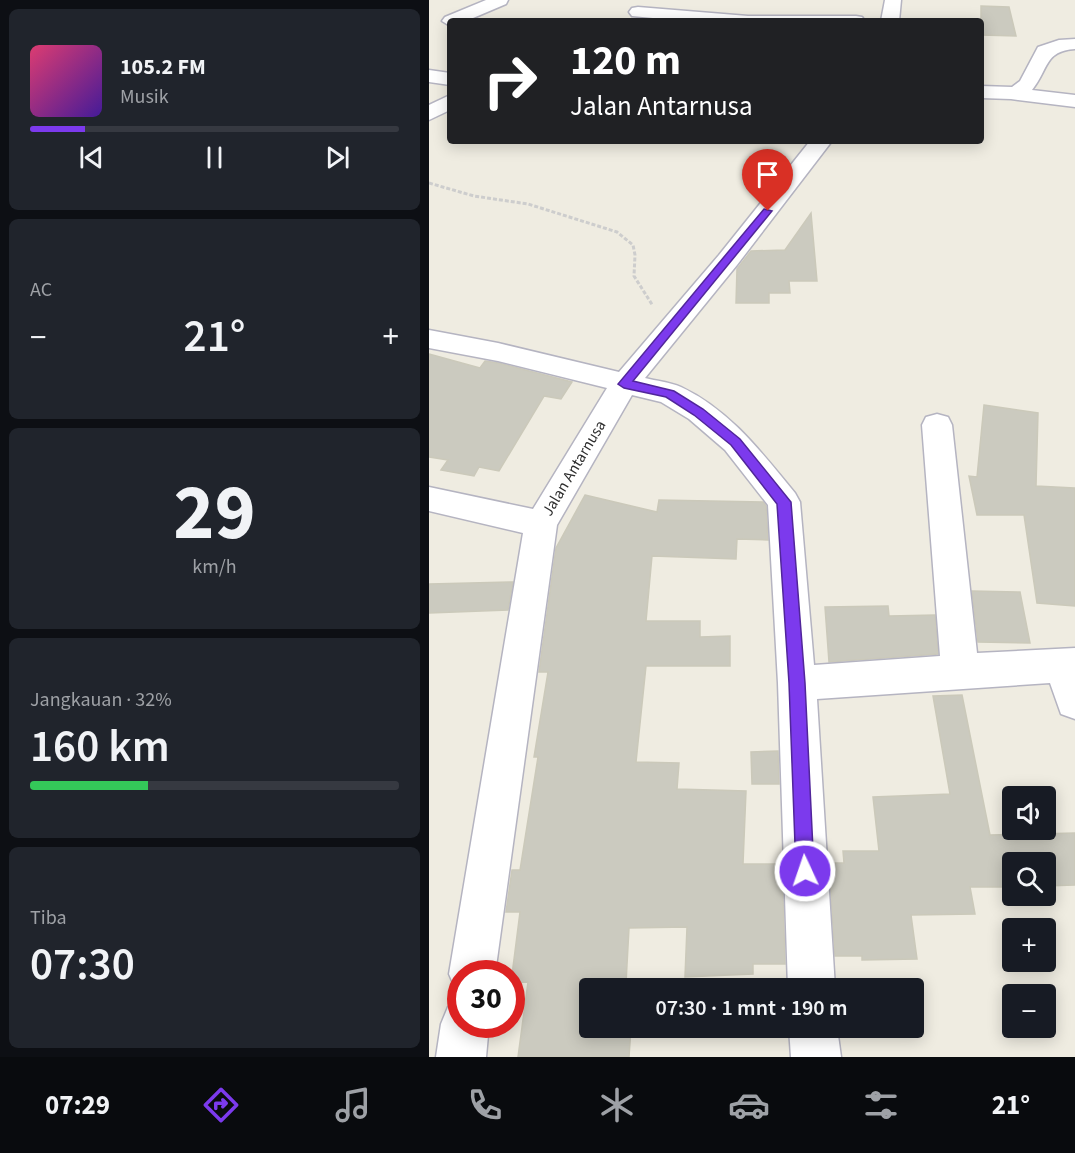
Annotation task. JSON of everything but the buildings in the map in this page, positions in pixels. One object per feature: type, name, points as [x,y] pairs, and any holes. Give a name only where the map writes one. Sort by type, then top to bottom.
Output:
[{"type":"street","points":[[459,18],[500,0]]},
{"type":"street","points":[[890,18],[893,0]]},
{"type":"street","points":[[638,11],[715,18]]},
{"type":"street","points":[[1016,94],[1022,92],[1031,81],[1045,51],[1059,45],[1075,44]]},
{"type":"street","points":[[429,76],[447,79]]},
{"type":"street","points":[[984,92],[1075,101]]},
{"type":"street","points":[[429,114],[447,103]]},
{"type":"street","name":"Jalan Antarnusa","points":[[474,960],[541,524],[624,384],[728,260],[819,144]]},
{"type":"street","points":[[429,339],[498,352],[670,394],[699,412],[736,442],[784,502],[797,683],[811,978]]},
{"type":"street","points":[[937,425],[960,671]]},
{"type":"street","points":[[429,499],[541,524]]},
{"type":"street","points":[[797,683],[960,671],[1069,666],[1075,701]]},
{"type":"street","points":[[461,1057],[463,1038]]},
{"type":"street","points":[[814,1038],[816,1057]]},
{"type":"path","points":[[429,183],[474,196],[528,204],[617,232],[629,239],[637,255],[634,276],[655,312],[655,321],[646,343],[652,351]]},
{"type":"route","points":[[768,211],[624,384],[670,394],[699,412],[736,442],[784,502],[797,683],[805,871]]}]
